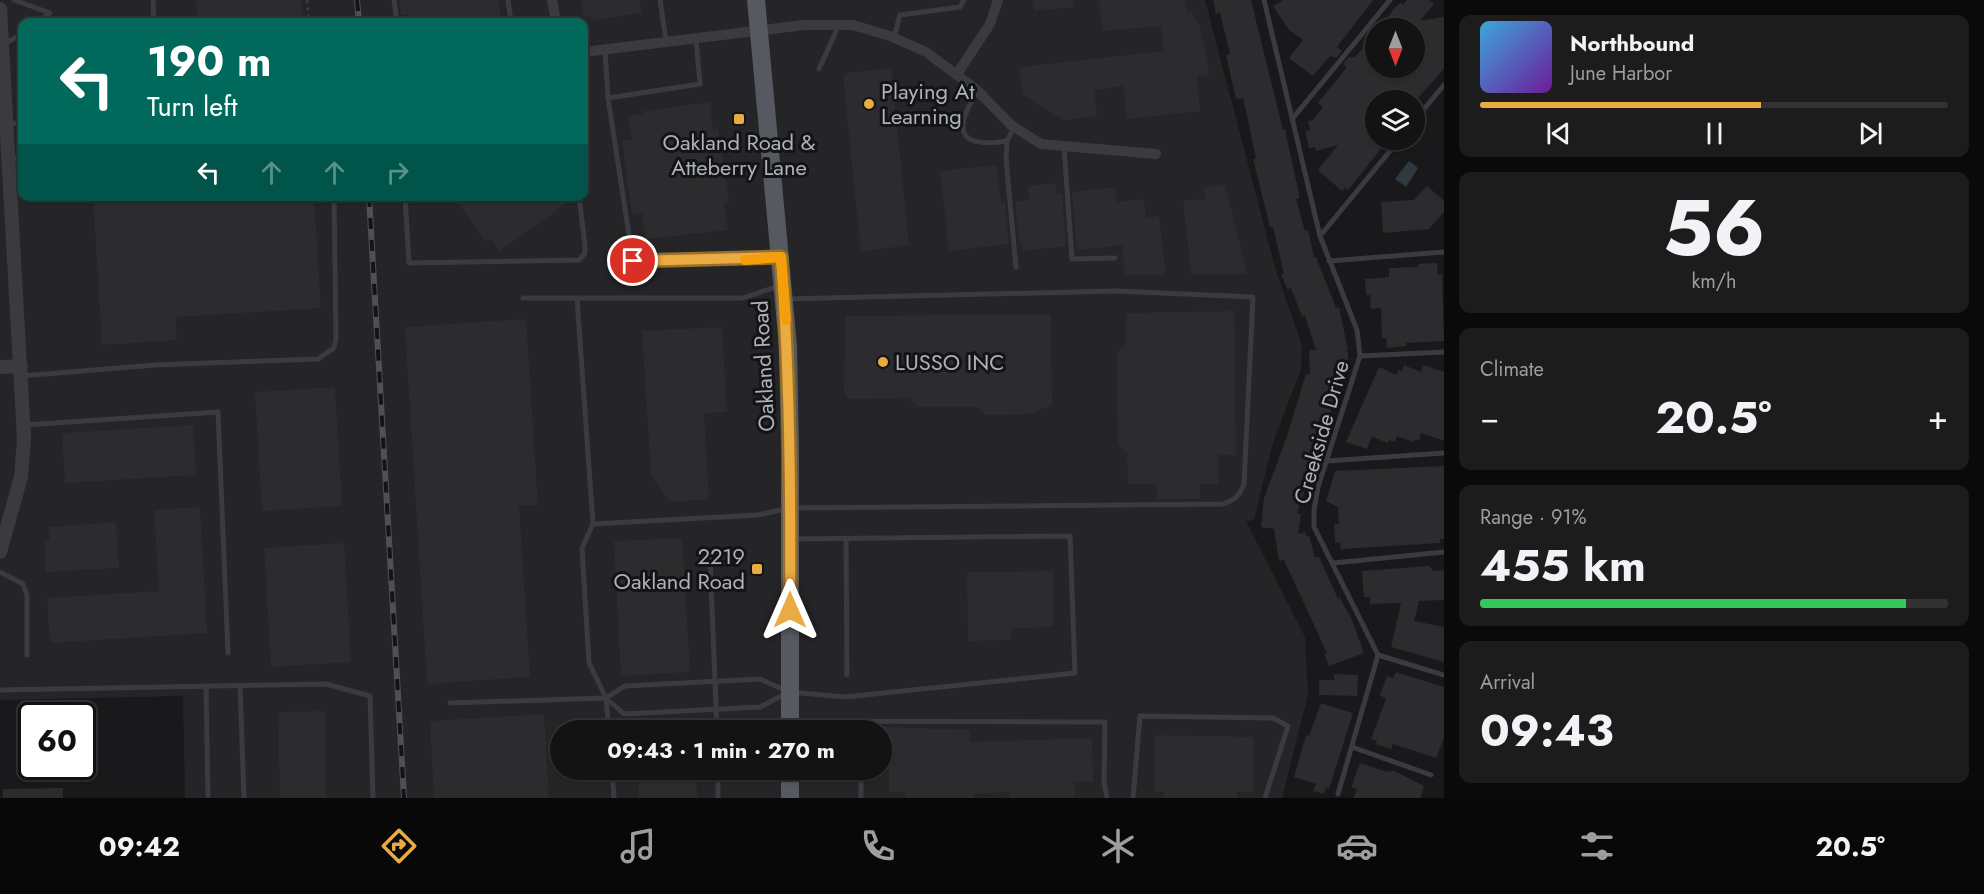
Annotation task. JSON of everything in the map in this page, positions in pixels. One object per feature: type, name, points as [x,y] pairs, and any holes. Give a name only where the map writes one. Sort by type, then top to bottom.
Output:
[{"type":"main road","name":"Oakland Road","points":[[756,0],[784,292],[790,508],[789,720]]},
{"type":"main road","points":[[790,780],[790,798]]},
{"type":"street","points":[[552,0],[555,18]]},
{"type":"street","points":[[957,74],[990,24],[998,0]]},
{"type":"street","points":[[0,9],[3,124],[16,157],[24,425],[21,477],[1,547]]},
{"type":"street","points":[[588,52],[804,25],[853,25],[894,38],[926,52],[978,91],[1014,127],[1041,144],[1156,154]]},
{"type":"street","points":[[0,367],[21,371]]},
{"type":"lane","points":[[14,0],[50,13],[44,18]]},
{"type":"lane","points":[[153,0],[154,18]]},
{"type":"lane","points":[[394,0],[396,18]]},
{"type":"lane","points":[[508,0],[510,18]]},
{"type":"lane","points":[[660,0],[666,43]]},
{"type":"lane","points":[[894,38],[900,15],[960,7],[964,0]]},
{"type":"lane","name":"Creekside Drive","points":[[1264,0],[1320,236],[1357,330],[1359,356],[1314,510],[1314,527],[1378,655]]},
{"type":"lane","points":[[1293,118],[1390,0]]},
{"type":"lane","points":[[819,69],[839,25]]},
{"type":"lane","points":[[2,45],[18,36]]},
{"type":"lane","points":[[608,98],[700,84],[696,39]]},
{"type":"lane","points":[[605,50],[608,98],[633,261],[781,257]]},
{"type":"lane","points":[[1425,108],[1444,85]]},
{"type":"lane","points":[[978,91],[962,120],[963,133],[970,141],[989,144],[1007,141]]},
{"type":"lane","points":[[3,124],[18,123]]},
{"type":"lane","points":[[1014,127],[1007,141],[1006,159],[1016,267]]},
{"type":"lane","points":[[1064,147],[1072,259],[1115,258]]},
{"type":"lane","points":[[1320,236],[1391,150]]},
{"type":"lane","points":[[21,371],[318,359],[334,348],[336,339],[334,201]]},
{"type":"lane","points":[[405,201],[409,263],[579,260],[585,253],[580,201]]},
{"type":"lane","points":[[1329,261],[1444,252]]},
{"type":"lane","points":[[523,298],[743,298],[784,292],[1115,291],[1253,297],[1244,484],[1234,500],[1223,504],[790,508],[758,515],[593,524]]},
{"type":"lane","points":[[577,298],[593,524],[582,548],[589,663],[606,698],[608,720]]},
{"type":"lane","points":[[1359,356],[1444,352]]},
{"type":"lane","points":[[24,425],[218,412],[228,653]]},
{"type":"lane","points":[[1327,461],[1444,453]]},
{"type":"lane","points":[[450,703],[606,698],[624,686],[759,679],[789,692],[845,697],[1075,674],[1070,536],[790,539]]},
{"type":"lane","points":[[846,538],[847,675]]},
{"type":"lane","points":[[1334,563],[1444,552]]},
{"type":"lane","points":[[710,558],[717,720]]},
{"type":"lane","points":[[0,572],[23,584],[27,595],[27,655]]},
{"type":"lane","points":[[1338,794],[1378,655],[1444,675]]},
{"type":"lane","points":[[0,690],[326,684],[370,696],[373,798]]},
{"type":"lane","points":[[240,685],[244,798]]},
{"type":"lane","points":[[206,686],[208,798]]},
{"type":"lane","points":[[606,698],[624,714],[760,707],[789,692]]},
{"type":"lane","points":[[1133,798],[1140,716],[1273,718],[1288,726],[1265,798]]},
{"type":"lane","points":[[892,722],[1106,722],[1104,782],[1107,798]]},
{"type":"lane","points":[[1352,747],[1431,775]]},
{"type":"lane","points":[[613,780],[614,798]]},
{"type":"lane","points":[[718,780],[718,798]]},
{"type":"lane","points":[[861,780],[861,798]]},
{"type":"path","points":[[307,0],[309,18]]},
{"type":"shaded area","points":[[0,0],[1205,0],[1276,271],[1302,345],[1301,369],[1273,443],[1254,520],[1246,521],[1305,637],[1308,695],[1282,798],[185,798],[183,696],[0,700]]},
{"type":"shaded area","points":[[1409,161],[1418,168],[1406,187],[1395,179]]},
{"type":"building","points":[[196,0],[302,0],[303,18],[197,18]]},
{"type":"building","points":[[400,0],[499,0],[501,18],[410,18],[409,14],[401,16]]},
{"type":"building","points":[[581,0],[640,0],[642,13],[593,20],[593,16],[584,17]]},
{"type":"building","points":[[1033,0],[1074,0],[1074,7],[1034,11]]},
{"type":"building","points":[[1099,0],[1184,0],[1188,14],[1193,13],[1196,22],[1199,22],[1210,75],[1197,76],[1200,111],[1127,119],[1123,86],[1094,90],[1097,116],[1064,120],[1023,95],[1019,67],[1164,51],[1161,26],[1102,31]]},
{"type":"building","points":[[1213,0],[1251,0],[1283,130],[1285,129],[1299,194],[1299,199],[1296,199],[1305,231],[1308,230],[1314,258],[1316,257],[1336,308],[1339,307],[1348,350],[1344,350],[1348,352],[1348,364],[1342,364],[1337,393],[1297,513],[1301,514],[1298,534],[1305,532],[1307,537],[1309,536],[1315,557],[1319,557],[1339,601],[1339,596],[1352,620],[1364,653],[1329,666],[1324,654],[1327,653],[1284,560],[1279,561],[1274,529],[1261,527],[1264,498],[1286,439],[1306,374],[1310,375],[1309,350],[1316,350],[1305,316],[1302,317],[1291,288],[1287,289],[1281,274],[1284,274],[1273,227],[1270,227],[1253,159],[1256,158],[1243,98],[1236,99],[1226,55],[1230,54],[1220,13],[1216,14]]},
{"type":"building","points":[[1283,0],[1373,0],[1337,47],[1342,51],[1336,58],[1332,56],[1327,59],[1313,76],[1289,58],[1303,40],[1289,30],[1273,6]]},
{"type":"building","points":[[1407,0],[1429,0],[1434,4],[1422,18],[1387,18],[1395,7],[1401,3],[1403,5]]},
{"type":"building","points":[[1444,17],[1444,69],[1425,90],[1365,90],[1365,150],[1380,150],[1348,190],[1345,188],[1342,191],[1318,170],[1338,145],[1316,151],[1315,147],[1309,148],[1305,131],[1310,130],[1308,121],[1313,120],[1323,107],[1318,103],[1347,67],[1343,64],[1349,57],[1355,57],[1365,46],[1365,78],[1425,78],[1425,20]]},
{"type":"building","points":[[891,68],[909,245],[861,252],[843,77],[847,73]]},
{"type":"building","points":[[710,102],[713,129],[718,128],[729,202],[724,203],[728,230],[646,239],[642,213],[632,215],[622,141],[632,139],[628,116],[643,114],[643,111]]},
{"type":"building","points":[[997,165],[1001,203],[1005,202],[1009,244],[949,251],[940,171]]},
{"type":"building","points":[[1056,183],[1057,194],[1062,193],[1066,246],[1022,251],[1022,243],[1019,243],[1015,201],[1029,200],[1028,186]]},
{"type":"building","points":[[1225,184],[1247,274],[1191,274],[1183,201],[1205,199],[1204,187]]},
{"type":"building","points":[[1427,186],[1444,201],[1444,212],[1429,229],[1383,233],[1381,202],[1414,200]]},
{"type":"building","points":[[1115,187],[1117,202],[1144,199],[1146,218],[1159,216],[1166,275],[1125,275],[1122,245],[1079,250],[1076,245],[1072,192]]},
{"type":"building","points":[[93,201],[314,201],[321,308],[175,317],[177,340],[102,345]]},
{"type":"building","points":[[457,201],[570,201],[500,251],[491,239],[486,242]]},
{"type":"building","points":[[1437,263],[1438,275],[1442,274],[1444,341],[1406,343],[1406,346],[1387,348],[1386,338],[1382,338],[1381,308],[1371,309],[1370,295],[1366,295],[1365,279],[1389,277],[1389,268],[1418,267],[1418,264]]},
{"type":"building","points":[[1234,311],[1236,455],[1218,455],[1218,484],[1200,484],[1200,499],[1157,499],[1156,484],[1128,484],[1127,453],[1118,444],[1117,353],[1126,344],[1126,313]]},
{"type":"building","points":[[1051,314],[1052,405],[1030,414],[986,415],[977,407],[917,407],[909,398],[848,399],[844,394],[845,316]]},
{"type":"building","points":[[526,319],[538,505],[519,506],[530,677],[427,684],[405,327]]},
{"type":"building","points":[[722,327],[727,412],[704,413],[709,499],[670,502],[651,475],[642,331]]},
{"type":"building","points":[[1404,365],[1421,372],[1423,365],[1444,372],[1444,441],[1421,433],[1419,441],[1414,439],[1413,442],[1397,436],[1395,442],[1389,440],[1388,443],[1372,437],[1367,449],[1346,442],[1379,367],[1396,375],[1398,370],[1402,372]]},
{"type":"building","points":[[335,387],[342,506],[262,511],[255,392]]},
{"type":"building","points":[[193,425],[196,475],[65,483],[62,433]]},
{"type":"building","points":[[1444,466],[1444,539],[1440,539],[1440,543],[1341,549],[1340,542],[1335,543],[1334,524],[1339,524],[1338,507],[1326,501],[1335,471]]},
{"type":"building","points":[[200,507],[207,633],[50,643],[47,598],[159,591],[154,510]]},
{"type":"building","points":[[116,522],[119,568],[46,572],[44,541],[50,541],[49,527]]},
{"type":"building","points":[[682,538],[690,672],[621,676],[614,541]]},
{"type":"building","points":[[344,543],[351,662],[271,667],[264,548]]},
{"type":"building","points":[[1429,566],[1433,571],[1444,570],[1444,600],[1419,601],[1414,621],[1444,627],[1444,662],[1391,647],[1401,603],[1370,604],[1370,597],[1364,597],[1362,571]]},
{"type":"building","points":[[1053,571],[1054,627],[1011,628],[1011,640],[968,641],[967,572]]},
{"type":"building","points":[[1396,672],[1444,687],[1444,738],[1436,758],[1393,744],[1391,749],[1376,744],[1377,741],[1371,739],[1386,699],[1380,695],[1387,676],[1393,678]]},
{"type":"building","points":[[1333,674],[1358,675],[1357,696],[1319,695],[1319,680],[1335,680]]},
{"type":"building","points":[[1321,703],[1353,713],[1329,789],[1326,787],[1324,794],[1313,791],[1316,784],[1294,777],[1306,735],[1309,736]]},
{"type":"building","points":[[325,711],[326,798],[280,798],[278,712]]},
{"type":"building","points":[[544,714],[549,798],[434,798],[430,721]]},
{"type":"building","points":[[892,727],[970,730],[970,742],[1092,738],[1093,782],[1074,782],[1075,798],[1009,798],[1009,792],[974,794],[974,798],[905,798],[905,792],[889,792],[889,780],[892,780]]},
{"type":"building","points":[[1155,735],[1253,737],[1253,792],[1237,792],[1237,798],[1164,798],[1164,792],[1155,792]]},
{"type":"building","points":[[1360,763],[1387,772],[1394,771],[1424,786],[1420,798],[1354,798],[1357,789],[1351,787]]},
{"type":"building","points":[[638,780],[696,780],[697,798],[639,798]]},
{"type":"building","points":[[63,788],[63,798],[3,798],[3,789]]},
{"type":"railway","points":[[357,0],[359,18]]},
{"type":"railway","points":[[369,201],[404,798]]},
{"type":"slow traffic","points":[[745,260],[781,257],[786,320]]},
{"type":"place","name":"Playing At Learning","points":[[869,104]]},
{"type":"place","name":"Oakland Road & Atteberry Lane","points":[[739,119]]},
{"type":"place","name":"LUSSO INC","points":[[883,362]]},
{"type":"place","name":"2219 Oakland Road","points":[[757,569]]},
{"type":"route","points":[[633,261],[747,260],[781,257],[788,346],[790,610]]}]
